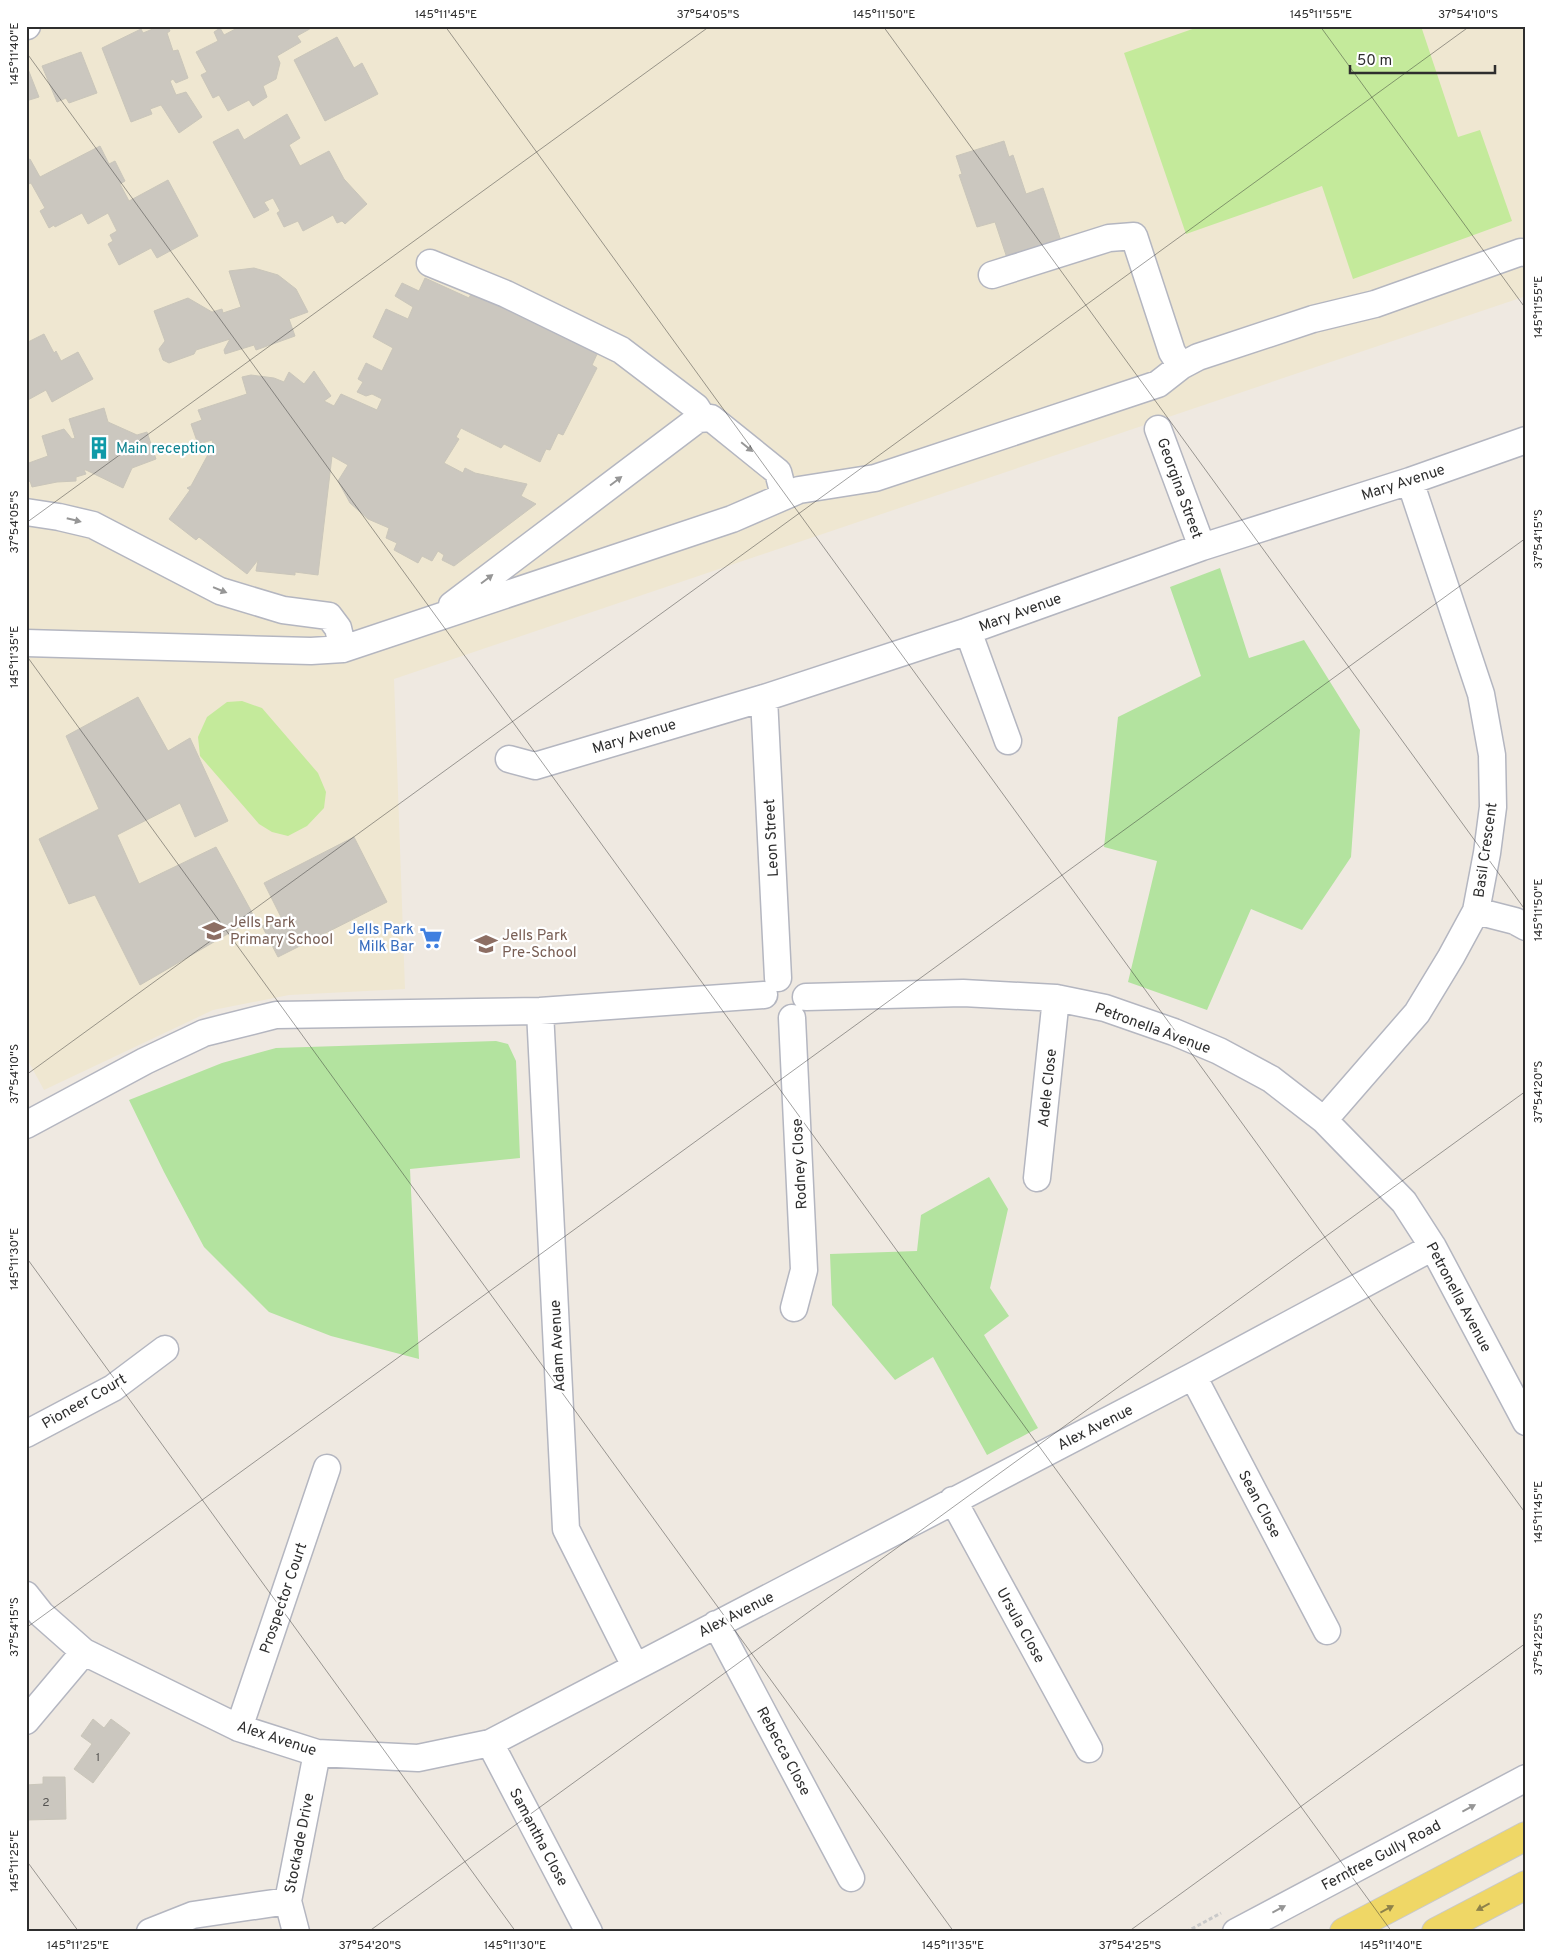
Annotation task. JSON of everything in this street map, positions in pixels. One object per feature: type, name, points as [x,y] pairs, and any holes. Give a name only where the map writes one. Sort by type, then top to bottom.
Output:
[{"type":"main road","points":[[1344,1932],[1526,1836]]},
{"type":"main road","points":[[1436,1932],[1526,1885]]},
{"type":"street","points":[[992,275],[1109,238],[1134,236],[1172,352],[1181,366]]},
{"type":"street","points":[[26,643],[311,652],[343,649],[732,519],[799,490],[875,478],[1158,384],[1181,366],[1198,357],[1313,319],[1375,304],[1524,250]]},
{"type":"street","points":[[430,263],[506,294],[621,350],[696,407],[703,418]]},
{"type":"street","points":[[434,619],[698,419],[711,418],[778,472],[784,495]]},
{"type":"street","name":"Georgina Street","points":[[1158,429],[1202,547]]},
{"type":"street","name":"Mary Avenue","points":[[510,758],[535,766],[764,698],[968,631],[1202,547],[1410,481],[1526,440]]},
{"type":"street","name":"Basil Crescent","points":[[1324,1120],[1417,1013],[1476,911],[1487,853],[1493,807],[1492,756],[1481,694],[1410,481]]},
{"type":"street","points":[[26,512],[59,516],[93,525],[220,591],[284,610],[329,616],[338,628],[343,649]]},
{"type":"street","points":[[968,631],[1008,741]]},
{"type":"street","name":"Leon Street","points":[[764,698],[771,987]]},
{"type":"street","points":[[1476,911],[1515,921],[1526,926]]},
{"type":"street","points":[[26,1125],[145,1060],[204,1033],[276,1015],[540,1011],[771,987],[790,978],[797,981],[805,991],[805,1006],[800,1013],[784,1020],[771,1014],[766,1009],[771,987]]},
{"type":"street","name":"Petronella Avenue","points":[[806,997],[963,993],[1056,998],[1105,1008],[1174,1032],[1219,1051],[1271,1079],[1324,1120],[1404,1202],[1433,1247],[1526,1422]]},
{"type":"street","name":"Adele Close","points":[[1037,1178],[1056,998]]},
{"type":"street","name":"Adam Avenue","points":[[540,1011],[566,1529],[635,1666]]},
{"type":"street","name":"Rodney Close","points":[[792,1018],[804,1270],[794,1308]]},
{"type":"street","name":"Alex Avenue","points":[[26,1595],[41,1614],[84,1652],[239,1728],[317,1753],[418,1758],[490,1743],[1193,1376],[1433,1247]]},
{"type":"street","name":"Pioneer Court","points":[[26,1434],[113,1388],[165,1348]]},
{"type":"street","name":"Sean Close","points":[[1193,1376],[1327,1631]]},
{"type":"street","name":"Prospector Court","points":[[239,1728],[327,1468]]},
{"type":"street","name":"Ursula Close","points":[[953,1500],[1089,1749]]},
{"type":"street","name":"Rebecca Close","points":[[716,1624],[851,1878]]},
{"type":"street","points":[[26,1720],[84,1652]]},
{"type":"street","name":"Samantha Close","points":[[490,1743],[589,1932]]},
{"type":"street","name":"Stockade Drive","points":[[296,1932],[288,1901],[317,1753]]},
{"type":"street","name":"Ferntree Gully Road","points":[[1236,1932],[1526,1778]]},
{"type":"street","points":[[150,1932],[193,1915],[288,1901]]},
{"type":"shaded area","points":[[26,26],[1526,26],[1526,296],[394,679],[405,989],[289,995],[213,1010],[44,1090],[26,1057]]},
{"type":"green space","points":[[1201,26],[1421,26],[1458,137],[1480,130],[1512,221],[1353,279],[1322,186],[1186,234],[1124,53]]},
{"type":"green space","points":[[1220,568],[1249,658],[1304,640],[1360,730],[1351,857],[1302,930],[1251,909],[1207,1010],[1128,982],[1157,861],[1104,847],[1118,717],[1201,676],[1170,587]]},
{"type":"green space","points":[[242,701],[262,708],[318,773],[326,792],[324,808],[307,826],[288,836],[272,832],[259,824],[200,756],[198,737],[207,717],[227,702]]},
{"type":"green space","points":[[496,1041],[508,1044],[516,1061],[520,1158],[410,1169],[419,1359],[331,1336],[269,1312],[204,1247],[164,1172],[129,1100],[222,1063],[276,1048]]},
{"type":"green space","points":[[989,1177],[1008,1209],[990,1288],[1009,1316],[984,1335],[1038,1428],[987,1455],[933,1357],[895,1380],[832,1305],[830,1254],[917,1251],[921,1215]]},
{"type":"building","points":[[160,26],[168,26],[170,31],[167,33],[173,51],[178,50],[188,78],[176,83],[173,79],[170,81],[176,95],[186,92],[202,117],[179,133],[161,105],[150,109],[152,114],[131,122],[102,48],[141,29],[143,33]]},
{"type":"building","points":[[241,26],[315,26],[297,36],[301,42],[277,56],[280,63],[276,79],[263,86],[267,97],[253,106],[249,100],[228,111],[219,95],[213,98],[201,75],[207,72],[196,52],[218,41],[214,32],[220,28],[224,35]]},
{"type":"building","points":[[337,37],[354,68],[362,63],[378,94],[325,121],[294,60]]},
{"type":"building","points":[[81,52],[97,93],[69,103],[66,98],[57,102],[42,66]]},
{"type":"building","points":[[26,64],[39,97],[26,101]]},
{"type":"building","points":[[287,114],[300,138],[289,145],[300,166],[329,151],[344,179],[367,204],[345,224],[342,221],[337,223],[333,215],[303,231],[298,221],[284,227],[277,213],[280,211],[273,198],[264,202],[269,210],[254,218],[213,142],[238,129],[244,140]]},
{"type":"building","points":[[1004,141],[1009,157],[1013,155],[1026,194],[1043,188],[1061,241],[1007,258],[995,222],[977,227],[959,175],[962,174],[956,156]]},
{"type":"building","points":[[100,146],[109,164],[115,161],[125,181],[120,184],[129,201],[168,180],[198,236],[157,258],[151,248],[119,265],[108,244],[113,241],[110,235],[117,231],[108,213],[88,224],[82,213],[55,227],[54,225],[49,228],[40,211],[45,208],[31,183],[26,185],[26,157],[28,160],[30,159],[40,177]]},
{"type":"building","points":[[254,268],[278,275],[296,289],[308,312],[289,319],[295,336],[256,350],[254,345],[225,354],[224,350],[230,339],[196,350],[194,354],[169,363],[163,360],[159,349],[165,341],[154,311],[188,298],[212,312],[222,309],[223,313],[241,307],[229,271]]},
{"type":"building","points":[[425,278],[469,298],[471,294],[487,301],[489,298],[598,352],[592,365],[597,368],[563,435],[558,433],[550,450],[546,449],[540,462],[504,444],[501,448],[461,428],[456,437],[459,439],[444,463],[463,473],[465,468],[475,473],[527,484],[521,496],[536,504],[454,566],[442,560],[444,555],[438,551],[432,561],[422,556],[418,563],[394,550],[397,543],[386,538],[389,528],[368,519],[350,503],[338,481],[348,465],[332,456],[318,575],[295,572],[295,575],[256,571],[258,560],[247,574],[199,537],[196,540],[169,519],[190,490],[187,488],[191,486],[211,449],[214,447],[212,440],[198,444],[191,424],[202,420],[198,410],[247,394],[242,377],[251,375],[274,378],[284,382],[289,372],[304,384],[314,371],[331,396],[324,401],[334,406],[341,394],[377,410],[382,399],[372,394],[366,396],[357,392],[363,382],[358,379],[366,363],[382,371],[393,348],[373,337],[386,309],[408,319],[413,307],[395,296],[402,283],[419,291]]},
{"type":"building","points":[[44,334],[54,353],[56,351],[61,361],[78,352],[93,379],[52,402],[46,390],[26,401],[26,343]]},
{"type":"building","name":"Main reception","points":[[104,408],[108,422],[137,435],[147,432],[156,459],[132,468],[123,488],[86,470],[84,470],[86,474],[76,477],[76,481],[57,482],[32,487],[30,481],[26,483],[26,464],[48,456],[42,436],[64,429],[72,439],[75,438],[69,419]]},
{"type":"building","points":[[138,697],[168,751],[190,738],[228,821],[195,837],[180,803],[117,835],[139,884],[216,847],[255,918],[140,985],[95,895],[69,904],[39,839],[99,809],[66,736]]},
{"type":"building","points":[[354,837],[387,902],[278,957],[262,926],[281,917],[264,883]]},
{"type":"building","points":[[93,1719],[104,1728],[111,1719],[130,1733],[93,1783],[74,1769],[92,1744],[81,1736]]},
{"type":"building","points":[[43,1777],[65,1777],[66,1819],[26,1820],[26,1785],[43,1784]]},
{"type":"place","name":"Main reception","points":[[99,448]]},
{"type":"place","name":"Jells Park Primary School","points":[[214,931]]},
{"type":"place","name":"Jells Park Milk Bar","points":[[431,938]]},
{"type":"place","name":"Jells Park Pre-School","points":[[486,944]]}]
